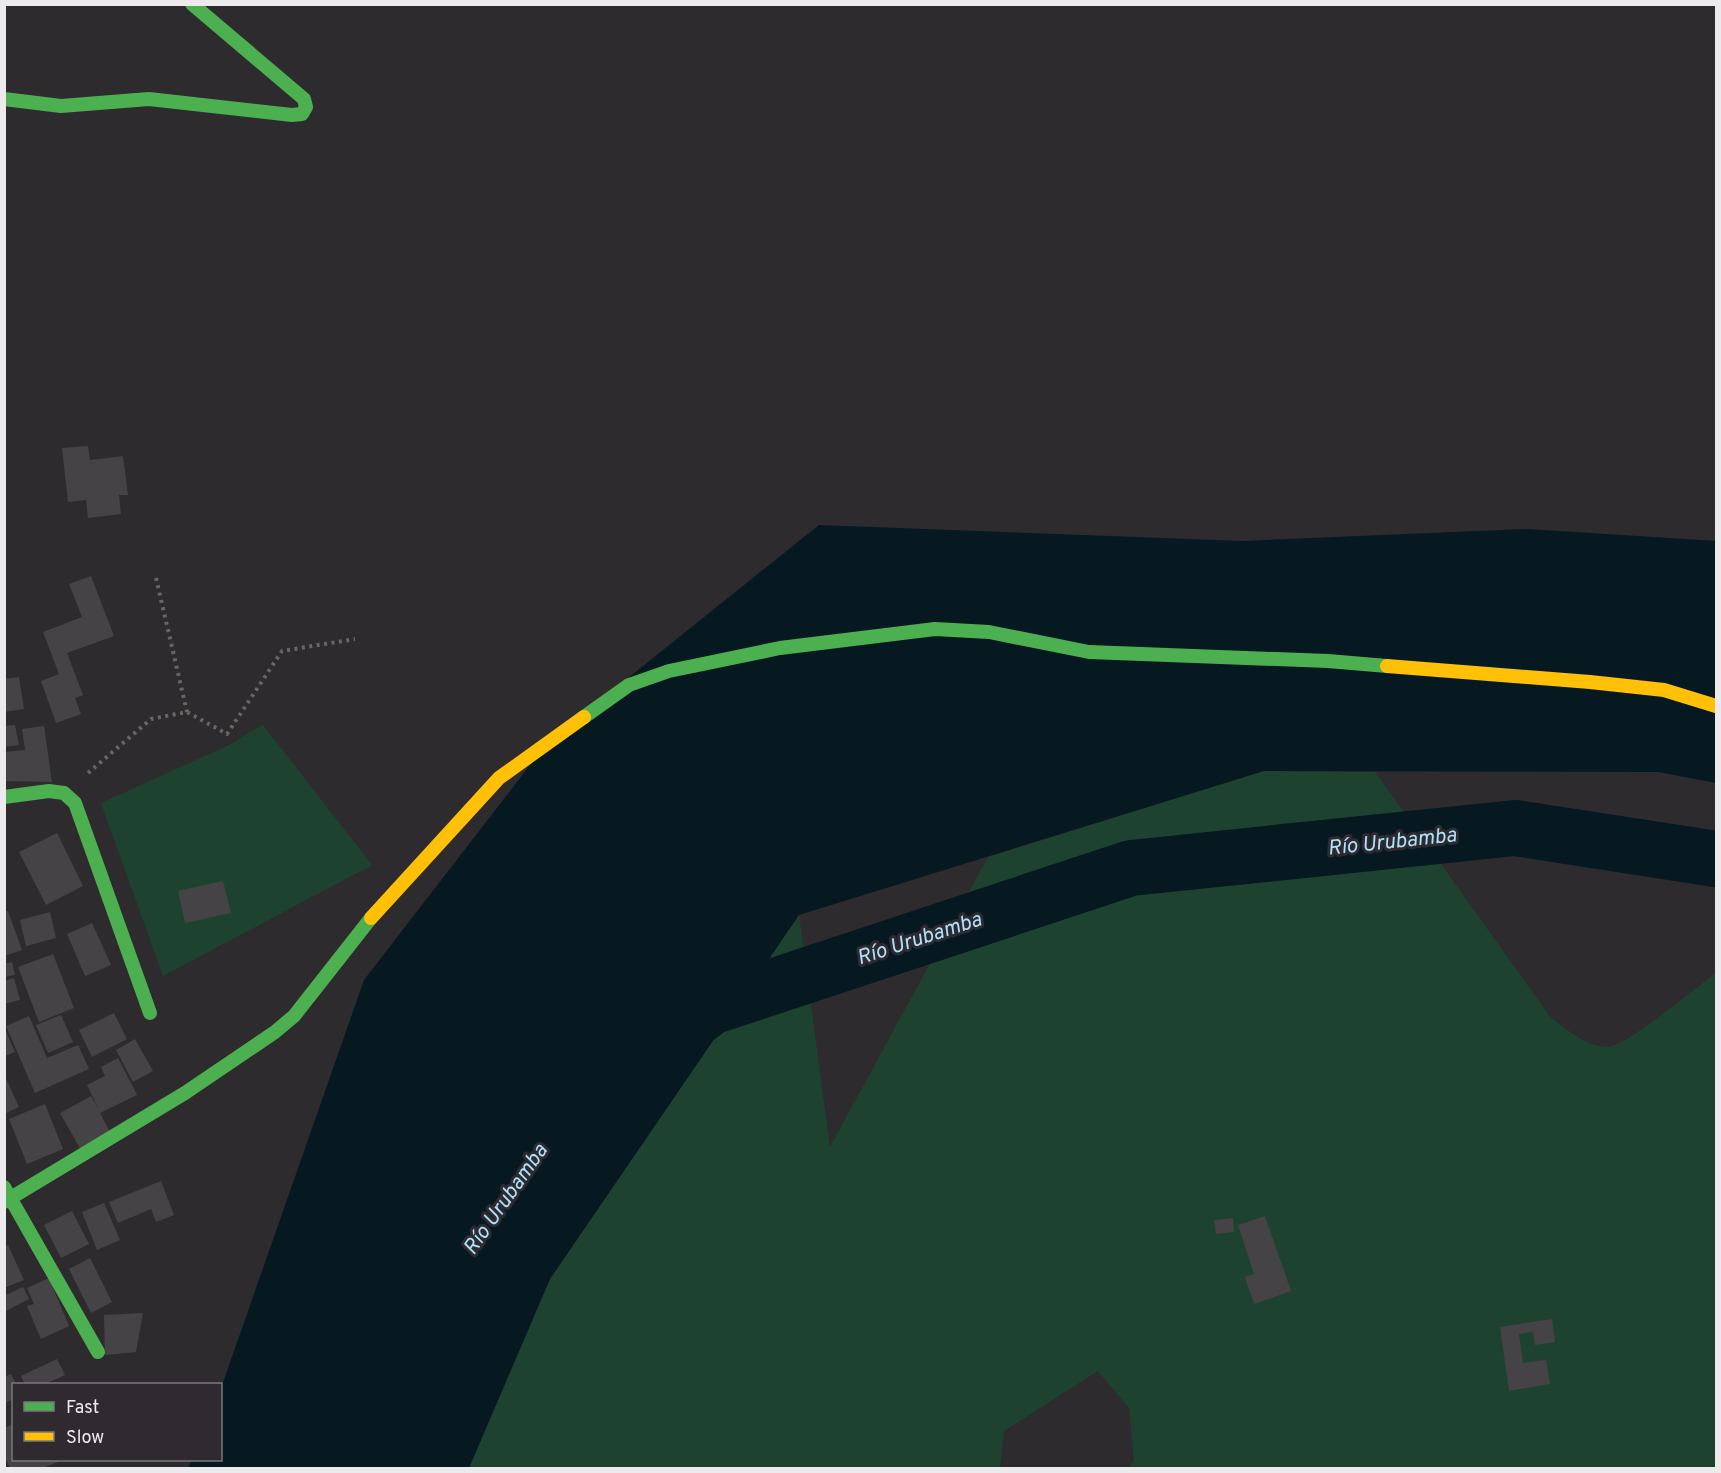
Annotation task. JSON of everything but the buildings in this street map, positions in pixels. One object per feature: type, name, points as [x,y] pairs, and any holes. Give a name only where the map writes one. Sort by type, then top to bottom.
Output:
[{"type":"main road","points":[[4,99],[61,106],[149,99],[292,115],[303,114],[306,107],[304,99],[192,4]]},
{"type":"main road","points":[[98,1352],[6,1196],[185,1094],[275,1032],[294,1016],[383,903],[499,778],[629,686],[669,671],[780,648],[935,629],[989,632],[1089,652],[1328,662],[1590,682],[1664,690],[1716,706]]},
{"type":"main road","points":[[4,797],[49,791],[64,793],[75,803],[150,1013]]},
{"type":"path","points":[[156,578],[188,712]]},
{"type":"path","points":[[64,793],[151,719],[188,712],[227,734],[282,651],[355,639]]},
{"type":"green space","points":[[263,725],[372,865],[163,976],[101,803],[227,746]]},
{"type":"green space","points":[[1264,771],[1375,772],[1551,1018],[1585,1041],[1609,1047],[1618,1044],[1646,1027],[1716,973],[1716,1468],[1128,1468],[1134,1461],[1129,1408],[1098,1371],[1004,1431],[1000,1468],[469,1468],[550,1279],[799,915],[830,1147],[988,857]]},
{"type":"water","points":[[819,525],[1243,541],[1528,529],[1716,541],[1716,783],[1658,772],[1264,771],[799,915],[550,1279],[469,1468],[188,1468],[192,1461],[222,1461],[222,1385],[364,980],[547,743]]},
{"type":"waterway","name":"Río Urubamba","points":[[678,1032],[711,1007],[1131,868],[1515,828],[1716,859]]},
{"type":"traffic: fast","points":[[4,99],[61,106],[149,99],[292,115],[302,114],[306,107],[304,99],[192,4]]},
{"type":"traffic: fast","points":[[584,717],[629,685],[669,671],[780,648],[935,629],[989,632],[1089,652],[1328,661],[1387,666]]},
{"type":"traffic: fast","points":[[4,797],[49,791],[64,793],[75,803],[150,1013]]},
{"type":"traffic: fast","points":[[4,1202],[185,1093],[275,1032],[294,1016],[371,918]]},
{"type":"traffic: fast","points":[[4,1187],[98,1352]]},
{"type":"traffic: slow","points":[[1387,666],[1664,690],[1716,706]]},
{"type":"traffic: slow","points":[[371,918],[499,778],[584,717]]}]
